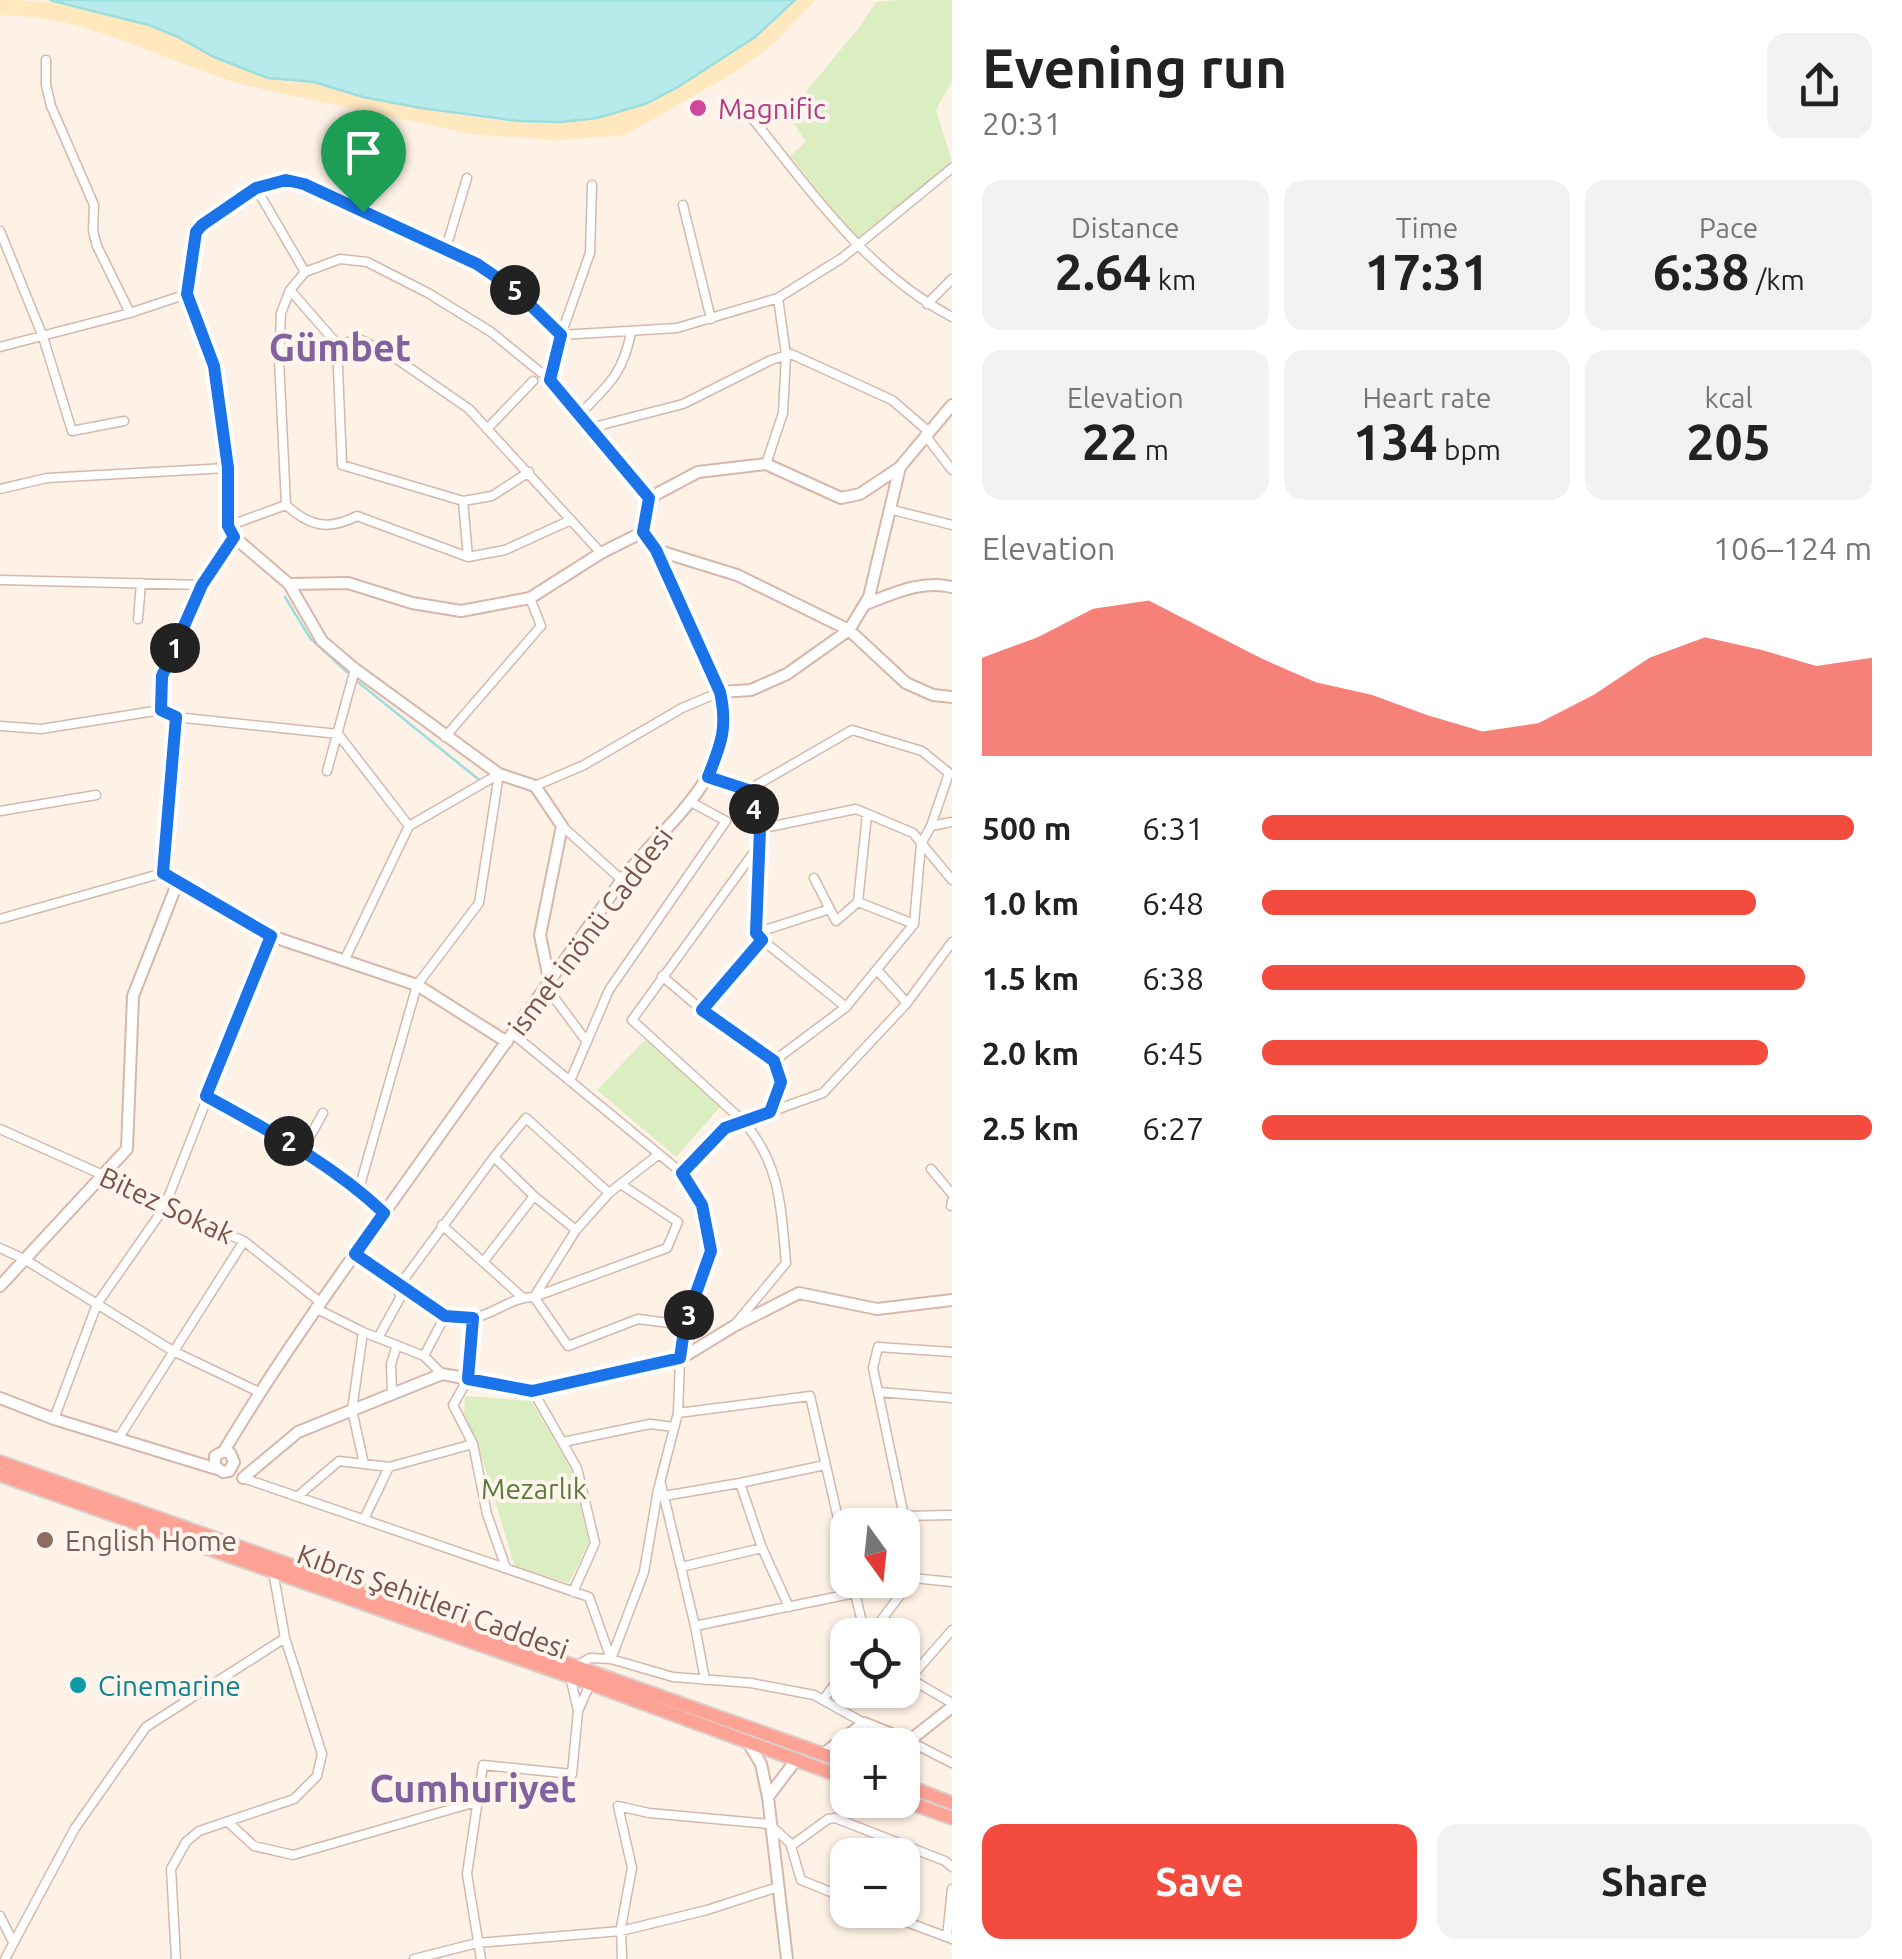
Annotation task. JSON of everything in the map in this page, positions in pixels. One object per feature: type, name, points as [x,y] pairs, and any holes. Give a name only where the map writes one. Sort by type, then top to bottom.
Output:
[{"type":"highway","name":"Kıbrıs Şehitleri Caddesi","points":[[0,1462],[573,1671],[590,1684],[830,1772]]},
{"type":"highway","name":"Kıbrıs Şehitleri Caddesi","points":[[0,1475],[273,1571],[830,1757]]},
{"type":"highway","points":[[920,1791],[952,1803]]},
{"type":"highway","points":[[920,1806],[952,1818]]},
{"type":"street","points":[[46,60],[46,86],[52,106],[94,205],[97,246],[130,313]]},
{"type":"street","points":[[748,113],[857,246],[927,304],[952,317]]},
{"type":"street","points":[[622,880],[562,826],[535,786],[499,774],[354,670],[322,640],[288,584],[234,537],[228,526],[228,468],[214,366],[187,294],[196,232],[256,188],[272,181],[304,184],[446,248],[515,290],[561,335],[630,333],[677,328],[778,298],[857,246],[952,168]]},
{"type":"street","points":[[446,248],[468,178]]},
{"type":"street","points":[[550,380],[561,335],[590,254],[592,185]]},
{"type":"street","points":[[256,188],[304,272]]},
{"type":"street","points":[[682,205],[712,319]]},
{"type":"street","points":[[0,231],[43,336],[72,431],[124,421]]},
{"type":"street","points":[[571,520],[506,550],[468,557],[357,516],[342,524],[319,527],[300,518],[286,505],[279,359],[281,313],[290,290],[304,272],[340,259],[367,262],[428,292],[491,332],[550,380],[649,498]]},
{"type":"street","points":[[927,304],[952,278]]},
{"type":"street","points":[[290,290],[336,344],[342,464],[463,500],[492,496],[529,472]]},
{"type":"street","points":[[0,347],[187,294]]},
{"type":"street","points":[[766,464],[784,413],[786,355],[778,298]]},
{"type":"street","points":[[578,416],[618,374],[625,362],[630,333]]},
{"type":"street","points":[[336,344],[361,340],[452,396],[529,472],[600,553]]},
{"type":"street","points":[[590,428],[683,404],[791,354],[892,400],[927,433],[952,470]]},
{"type":"street","points":[[487,429],[532,380]]},
{"type":"street","points":[[649,498],[698,472],[766,464],[841,498],[870,489],[900,467],[952,405]]},
{"type":"street","points":[[535,786],[584,765],[682,708],[720,692],[751,690],[787,674],[849,630],[866,604],[900,467]]},
{"type":"street","points":[[0,489],[46,478],[228,468]]},
{"type":"street","points":[[288,584],[348,583],[412,603],[461,612],[530,598],[600,553],[643,532],[649,498]]},
{"type":"street","points":[[463,500],[468,557]]},
{"type":"street","points":[[228,526],[286,505]]},
{"type":"street","points":[[889,509],[952,525]]},
{"type":"street","name":"ismet inönü Caddesi","points":[[215,1466],[234,1466],[230,1455],[232,1437],[258,1392],[622,880],[708,777],[724,736],[725,713],[720,692],[656,550],[643,532]]},
{"type":"street","points":[[161,710],[162,676],[202,585],[234,537]]},
{"type":"street","points":[[656,550],[737,574],[849,630],[906,683],[933,695],[952,697]]},
{"type":"street","points":[[0,580],[202,585]]},
{"type":"street","points":[[138,619],[141,584]]},
{"type":"street","points":[[866,604],[913,586],[952,587]]},
{"type":"street","points":[[445,738],[541,626],[530,598]]},
{"type":"street","points":[[327,771],[354,670]]},
{"type":"street","points":[[0,726],[41,729],[161,710],[176,717],[338,734],[409,826]]},
{"type":"street","points":[[163,873],[176,717]]},
{"type":"street","points":[[708,777],[748,790],[852,730],[922,751],[951,775],[921,844],[914,924],[846,1007],[774,1061]]},
{"type":"street","points":[[344,959],[409,826],[499,774]]},
{"type":"street","points":[[359,1189],[417,985],[479,903],[499,774]]},
{"type":"street","points":[[748,790],[760,829],[756,848],[759,936],[846,1007]]},
{"type":"street","points":[[0,812],[96,795]]},
{"type":"street","points":[[570,1081],[609,990],[726,820],[690,801]]},
{"type":"street","points":[[760,829],[856,809],[914,833],[952,880]]},
{"type":"street","points":[[814,878],[836,921],[858,902],[867,814]]},
{"type":"street","points":[[931,826],[952,822]]},
{"type":"street","points":[[562,826],[540,934],[549,986],[587,1042]]},
{"type":"street","points":[[734,1326],[786,1264],[780,1189],[758,1138],[632,1020],[756,848]]},
{"type":"street","points":[[163,873],[271,936],[417,985],[510,1038],[570,1081],[682,1173],[702,1205],[711,1251],[685,1324],[678,1413],[660,1481],[644,1572],[611,1659]]},
{"type":"street","points":[[0,919],[163,873]]},
{"type":"street","points":[[0,1286],[127,1149],[132,996],[177,884]]},
{"type":"street","points":[[858,902],[914,924]]},
{"type":"street","points":[[702,1010],[759,936],[830,909]]},
{"type":"street","points":[[54,1420],[97,1304],[164,1208],[271,936]]},
{"type":"street","points":[[682,1173],[725,1128],[824,1093],[907,1003],[952,942]]},
{"type":"street","points":[[877,970],[907,1003]]},
{"type":"street","points":[[662,976],[774,1061],[781,1082],[770,1112]]},
{"type":"street","points":[[206,1096],[303,1149],[359,1189],[384,1213]]},
{"type":"street","points":[[303,1149],[323,1113]]},
{"type":"street","points":[[378,1338],[400,1298],[399,1286],[526,1118],[609,1193]]},
{"type":"street","name":"Bitez Sokak","points":[[0,1129],[103,1175],[164,1208],[244,1241],[318,1305],[363,1332],[424,1356]]},
{"type":"street","points":[[534,1298],[576,1230],[609,1193],[659,1154]]},
{"type":"street","points":[[494,1157],[576,1230]]},
{"type":"street","points":[[930,1169],[952,1200]]},
{"type":"street","points":[[355,1254],[445,1316],[473,1318],[667,1248],[678,1222],[622,1185]]},
{"type":"street","points":[[484,1262],[534,1196]]},
{"type":"street","points":[[442,1225],[522,1298]]},
{"type":"street","points":[[118,1438],[244,1241]]},
{"type":"street","points":[[0,1248],[24,1258],[173,1351],[258,1392]]},
{"type":"street","points":[[243,1478],[298,1432],[442,1374],[532,1391],[680,1358],[799,1293],[877,1309],[952,1300]]},
{"type":"street","points":[[534,1298],[568,1346],[638,1320],[685,1324]]},
{"type":"street","points":[[442,1374],[424,1356],[445,1316]]},
{"type":"street","points":[[473,1318],[468,1379],[453,1405],[472,1444],[487,1514],[506,1568]]},
{"type":"street","points":[[363,1332],[352,1410],[364,1464]]},
{"type":"street","points":[[392,1394],[391,1364],[397,1345]]},
{"type":"street","points":[[902,1508],[873,1368],[878,1347],[952,1352]]},
{"type":"street","points":[[532,1391],[576,1468],[594,1542],[573,1592]]},
{"type":"street","points":[[879,1392],[952,1398]]},
{"type":"street","points":[[678,1413],[810,1396],[839,1508]]},
{"type":"street","points":[[0,1398],[54,1420],[215,1466],[589,1597],[611,1659]]},
{"type":"street","points":[[563,1442],[650,1424],[674,1427]]},
{"type":"street","points":[[298,1496],[340,1461],[389,1467],[472,1444]]},
{"type":"street","points":[[215,1466],[230,1455],[243,1478]]},
{"type":"street","points":[[664,1496],[825,1465]]},
{"type":"street","points":[[364,1519],[389,1467]]},
{"type":"street","points":[[660,1481],[705,1680]]},
{"type":"street","points":[[740,1483],[762,1548],[789,1606]]},
{"type":"street","points":[[920,1516],[952,1515]]},
{"type":"street","points":[[681,1566],[762,1548]]},
{"type":"street","points":[[176,1959],[171,1869],[186,1842],[199,1831],[294,1799],[318,1776],[322,1754],[286,1638],[273,1571]]},
{"type":"street","points":[[920,1579],[952,1582]]},
{"type":"street","points":[[695,1626],[830,1598]]},
{"type":"street","points":[[881,1618],[897,1598]]},
{"type":"street","points":[[920,1663],[952,1630]]},
{"type":"street","points":[[5,1959],[75,1828],[146,1727],[286,1638]]},
{"type":"street","points":[[466,1959],[481,1957],[466,1874],[483,1766],[572,1774],[578,1711],[573,1671],[590,1658],[611,1659],[673,1677],[750,1683],[814,1696],[877,1728]]},
{"type":"street","points":[[578,1711],[590,1684]]},
{"type":"street","points":[[920,1684],[952,1705],[920,1732]]},
{"type":"street","points":[[823,1700],[830,1690]]},
{"type":"street","points":[[823,1754],[864,1722]]},
{"type":"street","points":[[747,1742],[760,1764],[768,1797],[787,1959]]},
{"type":"street","points":[[920,1748],[952,1763]]},
{"type":"street","points":[[768,1797],[796,1760]]},
{"type":"street","points":[[228,1822],[254,1846],[293,1855],[476,1802]]},
{"type":"street","points":[[620,1959],[632,1868],[618,1806],[649,1813],[769,1824],[792,1846],[801,1880],[830,1892]]},
{"type":"street","points":[[792,1846],[835,1818],[952,1867]]},
{"type":"street","points":[[414,1959],[478,1943],[621,1931],[778,1887]]},
{"type":"street","points":[[920,1927],[949,1938],[952,1889]]},
{"type":"street","points":[[0,1916],[14,1942]]},
{"type":"green space","points":[[952,0],[952,81],[936,110],[952,162],[856,239],[790,156],[806,142],[794,124],[813,107],[804,94],[876,2]]},
{"type":"green space","points":[[645,1040],[721,1106],[676,1157],[597,1090]]},
{"type":"green space","name":"Mezarlık","points":[[465,1396],[531,1401],[571,1468],[589,1542],[569,1583],[515,1567],[476,1438],[464,1422]]},
{"type":"sand","points":[[0,0],[68,5],[135,20],[177,36],[211,56],[279,80],[315,83],[457,114],[530,123],[595,118],[624,108],[738,49],[795,0],[815,0],[772,45],[735,72],[625,135],[556,140],[472,134],[253,87],[67,23],[0,15]]},
{"type":"water","points":[[49,0],[795,0],[755,37],[678,87],[645,104],[597,118],[562,122],[518,121],[421,108],[363,97],[314,82],[268,78],[149,25]]},
{"type":"waterway","points":[[285,597],[310,638],[347,672]]},
{"type":"waterway","points":[[358,682],[478,779]]},
{"type":"place","name":"Magnific","points":[[698,108]]},
{"type":"place","name":"English Home","points":[[45,1540]]},
{"type":"place","name":"Cinemarine","points":[[78,1685]]},
{"type":"district","name":"Gümbet","points":[[340,347]]},
{"type":"district","name":"Cumhuriyet","points":[[473,1788]]},
{"type":"route","points":[[272,181],[304,184],[363,212],[477,264],[515,290],[561,335],[550,380],[649,498],[643,532],[656,550],[720,692],[725,713],[724,736],[708,777],[748,790],[760,829],[756,848],[756,933],[762,940],[702,1010],[774,1061],[781,1082],[770,1112],[725,1128],[682,1173],[702,1205],[711,1251],[685,1324],[680,1358],[532,1391],[468,1379],[473,1318],[445,1316],[355,1254],[384,1213],[359,1189],[303,1149],[206,1096],[271,936],[163,873],[176,717],[161,710],[162,676],[202,585],[234,537],[228,526],[228,468],[214,366],[187,294],[196,232],[236,201],[272,181]]}]
